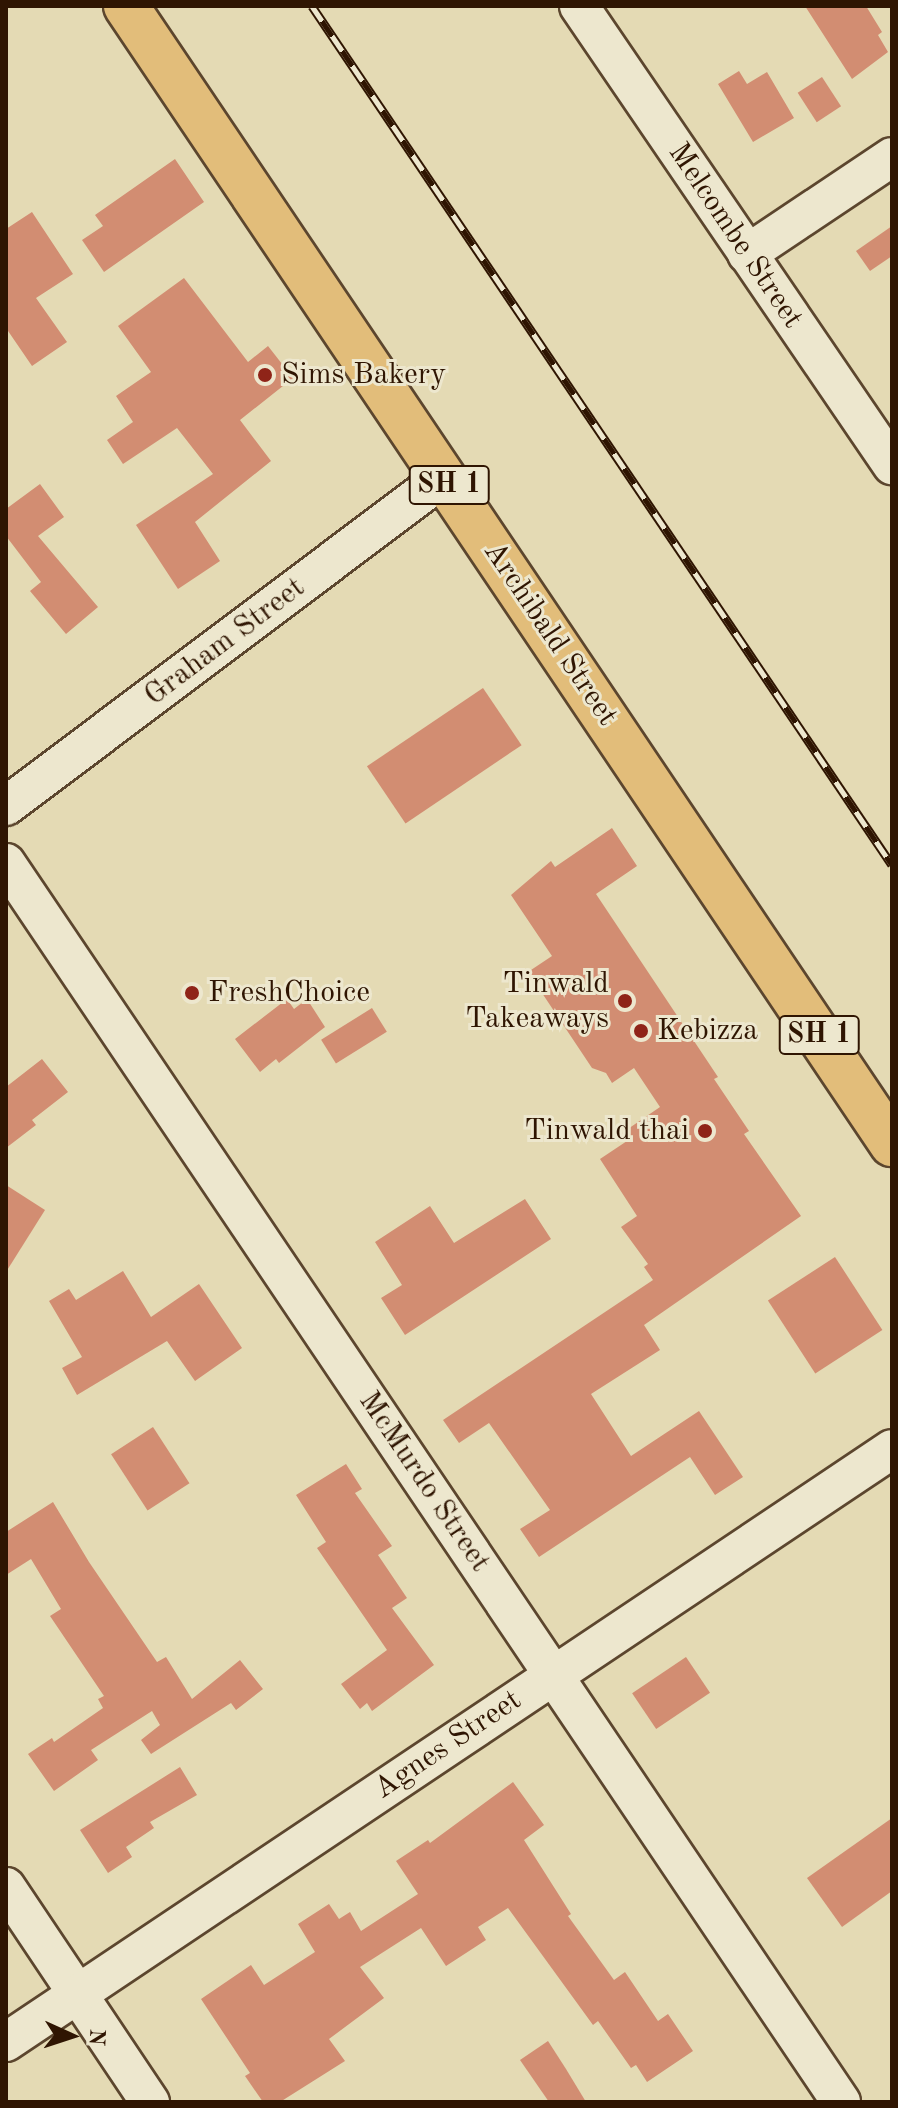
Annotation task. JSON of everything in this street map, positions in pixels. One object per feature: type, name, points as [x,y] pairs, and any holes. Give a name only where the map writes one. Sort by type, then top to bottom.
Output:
[{"type":"highway","name":"Archibald Street","points":[[126,6],[892,1144]]},
{"type":"street","name":"Melcombe Street","points":[[579,6],[892,465]]},
{"type":"street","points":[[747,254],[892,157]]},
{"type":"street","name":"Graham Street","points":[[6,806],[444,477]]},
{"type":"street","name":"McMurdo Street","points":[[6,863],[841,2102]]},
{"type":"street","name":"Agnes Street","points":[[6,2042],[892,1449]]},
{"type":"street","points":[[6,1887],[150,2102]]},
{"type":"building","points":[[805,6],[866,6],[882,32],[878,35],[888,52],[852,79]]},
{"type":"building","points":[[739,71],[747,84],[767,72],[794,118],[753,142],[718,84]]},
{"type":"building","points":[[822,77],[841,106],[817,122],[798,93]]},
{"type":"building","points":[[175,159],[204,202],[104,272],[82,240],[103,226],[95,215]]},
{"type":"building","points":[[32,212],[73,274],[36,298],[67,342],[32,366],[6,328],[6,229]]},
{"type":"building","points":[[892,226],[892,256],[870,271],[856,251]]},
{"type":"building","points":[[184,278],[248,362],[268,346],[293,378],[240,420],[271,461],[195,522],[220,561],[178,589],[136,525],[213,474],[177,428],[123,464],[107,440],[133,422],[116,396],[151,372],[118,326]]},
{"type":"building","points":[[40,484],[64,517],[38,536],[98,607],[66,634],[30,591],[41,582],[6,536],[6,509]]},
{"type":"building","points":[[483,688],[522,745],[406,823],[367,766]]},
{"type":"building","points":[[612,828],[637,866],[596,894],[718,1077],[714,1079],[749,1131],[744,1134],[801,1216],[644,1325],[660,1350],[591,1394],[631,1456],[699,1411],[743,1477],[715,1495],[690,1457],[539,1557],[520,1529],[550,1510],[489,1423],[459,1443],[443,1420],[653,1280],[644,1267],[648,1264],[621,1227],[637,1216],[600,1159],[627,1141],[622,1133],[660,1107],[634,1068],[612,1083],[606,1073],[592,1068],[528,972],[552,956],[511,895],[551,861],[555,867]]},
{"type":"building","points":[[287,999],[294,1009],[307,999],[325,1027],[279,1063],[276,1059],[260,1072],[235,1039]]},
{"type":"building","points":[[372,1008],[387,1032],[336,1064],[321,1040]]},
{"type":"building","points":[[42,1059],[68,1092],[32,1120],[36,1125],[6,1148],[6,1087]]},
{"type":"building","points":[[6,1185],[45,1210],[6,1272]]},
{"type":"building","points":[[525,1199],[551,1239],[405,1335],[381,1298],[402,1285],[375,1242],[430,1206],[454,1243]]},
{"type":"building","points":[[835,1257],[882,1330],[815,1374],[768,1301]]},
{"type":"building","points":[[123,1271],[151,1317],[199,1284],[242,1348],[195,1381],[167,1341],[77,1395],[62,1368],[82,1357],[49,1301],[69,1289],[76,1300]]},
{"type":"building","points":[[153,1427],[189,1483],[148,1510],[111,1454]]},
{"type":"building","points":[[346,1464],[362,1489],[355,1493],[392,1546],[378,1555],[407,1598],[392,1608],[434,1665],[372,1711],[367,1703],[360,1709],[341,1684],[387,1650],[317,1548],[326,1542],[296,1495]]},
{"type":"building","points":[[53,1502],[89,1562],[157,1662],[166,1657],[192,1699],[240,1660],[263,1689],[236,1710],[231,1703],[151,1754],[141,1740],[160,1725],[152,1711],[91,1750],[98,1760],[54,1791],[28,1754],[52,1738],[54,1742],[103,1708],[98,1699],[104,1696],[50,1616],[61,1609],[31,1559],[6,1575],[6,1532]]},
{"type":"building","points":[[686,1657],[710,1693],[656,1729],[632,1693]]},
{"type":"building","points":[[180,1767],[197,1795],[150,1822],[154,1828],[126,1847],[132,1857],[108,1873],[80,1830]]},
{"type":"building","points":[[513,1782],[544,1825],[524,1840],[571,1914],[568,1916],[614,1980],[625,1972],[658,2021],[668,2014],[693,2051],[647,2082],[636,2065],[631,2068],[598,2021],[593,2025],[508,1908],[478,1927],[486,1940],[446,1966],[421,1928],[360,1967],[384,1998],[329,2039],[345,2061],[280,2102],[263,2102],[245,2076],[250,2073],[201,1999],[251,1965],[264,1985],[315,1952],[298,1924],[329,1904],[339,1919],[350,1912],[361,1931],[418,1894],[396,1861],[428,1840],[430,1843]]},
{"type":"building","points":[[892,1818],[892,1891],[842,1927],[807,1878]]},
{"type":"building","points":[[548,2041],[586,2102],[549,2102],[520,2060]]},
{"type":"railway","points":[[312,6],[892,865]]},
{"type":"place","name":"Sims Bakery","points":[[265,375]]},
{"type":"place","name":"FreshChoice","points":[[192,993]]},
{"type":"place","name":"Tinwald Takeaways","points":[[625,1001]]},
{"type":"place","name":"Kebizza","points":[[641,1031]]},
{"type":"place","name":"Tinwald thai","points":[[705,1131]]}]
